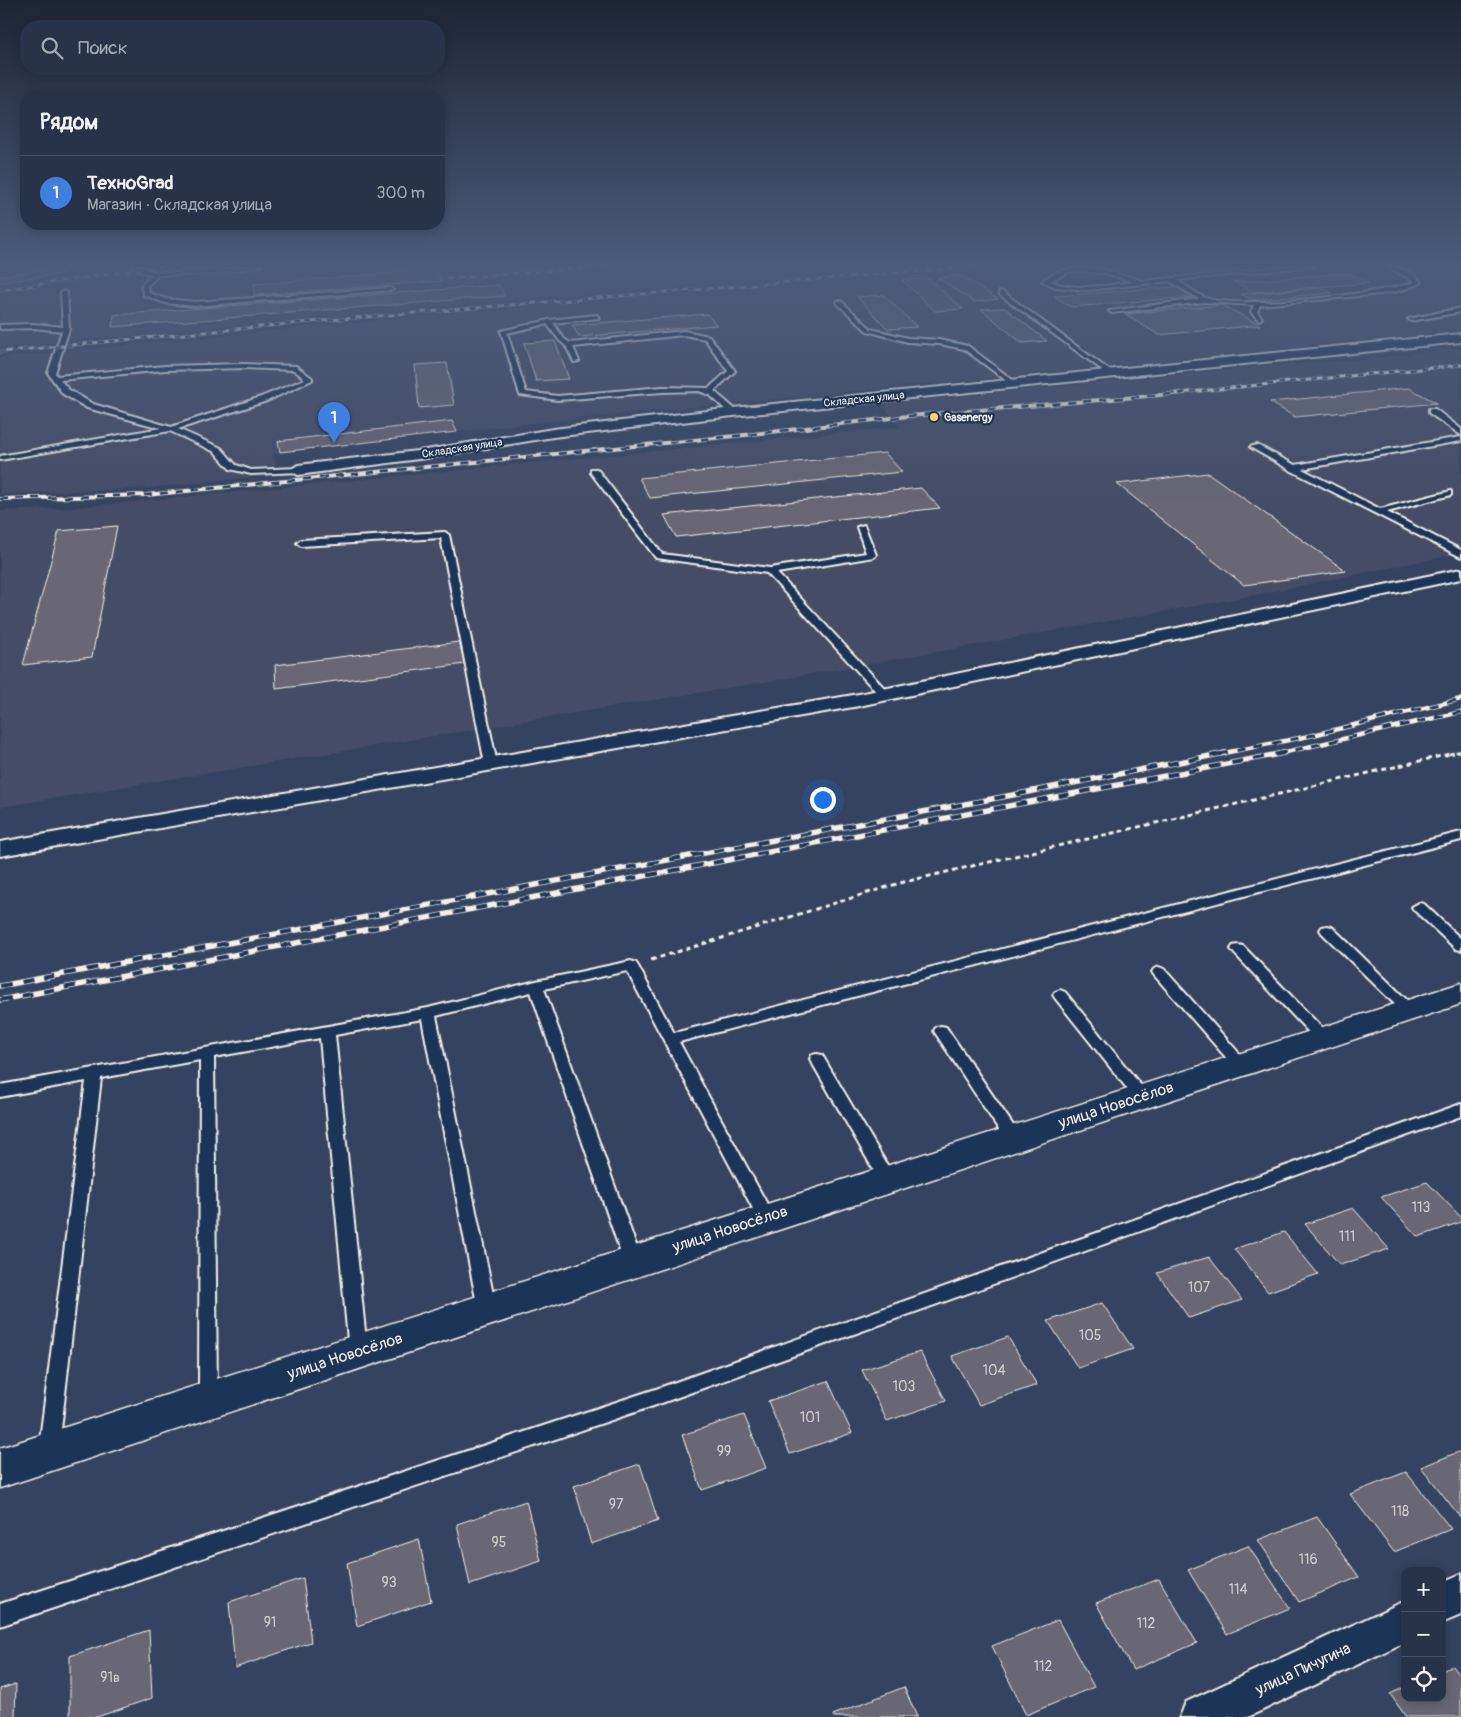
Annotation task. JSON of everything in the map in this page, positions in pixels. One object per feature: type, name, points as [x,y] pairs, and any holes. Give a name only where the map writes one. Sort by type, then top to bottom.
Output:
[{"type":"street","name":"Складская улица","points":[[298,470],[426,454],[553,433],[732,412],[1382,346]]},
{"type":"street","points":[[0,849],[885,695],[1461,574]]},
{"type":"street","name":"улица Новосёлов","points":[[0,1468],[1461,993]]},
{"type":"street","points":[[1446,1601],[1461,1594]]},
{"type":"street","name":"улица Пичугина","points":[[1201,1717],[1401,1623]]},
{"type":"lane","points":[[60,346],[51,374],[66,392],[90,406],[171,429],[218,450],[233,467],[251,472],[298,470]]},
{"type":"lane","points":[[508,346],[523,393],[536,397],[555,398],[664,388],[710,391],[732,412]]},
{"type":"lane","points":[[571,346],[576,361]]},
{"type":"lane","points":[[710,391],[732,371],[714,346]]},
{"type":"lane","points":[[962,346],[966,347],[1014,384]]},
{"type":"lane","points":[[1073,346],[1111,374]]},
{"type":"lane","points":[[0,458],[171,429],[264,399],[310,379],[296,368],[244,366],[165,368],[55,378]]},
{"type":"lane","points":[[1432,411],[1461,433]]},
{"type":"lane","points":[[1293,468],[1461,439]]},
{"type":"lane","points":[[1254,447],[1461,554]]},
{"type":"lane","points":[[594,472],[659,556],[770,571],[871,555],[861,527]]},
{"type":"lane","points":[[1379,512],[1448,493]]},
{"type":"lane","points":[[301,543],[445,535],[491,764]]},
{"type":"lane","points":[[770,571],[885,695]]},
{"type":"lane","points":[[672,1039],[1461,836]]},
{"type":"lane","points":[[1419,907],[1461,946]]},
{"type":"lane","points":[[1327,930],[1410,1011]]},
{"type":"lane","points":[[1238,949],[1323,1038]]},
{"type":"lane","points":[[0,1091],[428,1013],[536,986],[631,966],[672,1039],[766,1218]]},
{"type":"lane","points":[[1159,972],[1241,1065]]},
{"type":"lane","points":[[536,986],[633,1262]]},
{"type":"lane","points":[[1060,996],[1142,1097]]},
{"type":"lane","points":[[428,1013],[487,1309]]},
{"type":"lane","points":[[327,1032],[358,1351]]},
{"type":"lane","points":[[941,1032],[1013,1138]]},
{"type":"lane","points":[[207,1054],[208,1400]]},
{"type":"lane","points":[[817,1059],[887,1179]]},
{"type":"lane","points":[[49,1452],[94,1074]]},
{"type":"lane","points":[[0,1616],[656,1397],[1461,1110]]},
{"type":"path","points":[[631,966],[900,884],[1461,751]]},
{"type":"shaded area","points":[[0,346],[20,346],[0,348]]},
{"type":"shaded area","points":[[119,346],[1308,346],[523,424],[273,454],[278,475],[137,489],[0,494],[0,358]]},
{"type":"shaded area","points":[[1461,348],[1461,553],[1234,599],[776,680],[0,807],[0,511],[70,508],[900,427],[882,404],[1269,366],[1359,360]]},
{"type":"building","points":[[525,346],[557,346],[569,379],[536,381]]},
{"type":"building","points":[[447,363],[454,405],[419,408],[415,365]]},
{"type":"building","points":[[1409,388],[1437,403],[1295,417],[1270,402]]},
{"type":"building","points":[[452,421],[457,432],[280,452],[278,441]]},
{"type":"building","points":[[885,453],[902,472],[650,498],[639,478]]},
{"type":"building","points":[[1208,473],[1346,571],[1244,585],[1117,484]]},
{"type":"building","points":[[921,488],[940,508],[676,537],[664,515]]},
{"type":"building","points":[[117,526],[92,657],[23,665],[59,531]]},
{"type":"building","points":[[459,642],[465,664],[276,689],[275,665]]},
{"type":"building","points":[[1427,1182],[1461,1217],[1461,1222],[1418,1237],[1381,1197]]},
{"type":"building","points":[[1353,1208],[1389,1249],[1340,1265],[1305,1224]]},
{"type":"building","points":[[1284,1232],[1318,1274],[1268,1292],[1234,1249]]},
{"type":"building","points":[[1209,1257],[1242,1300],[1189,1318],[1157,1273]]},
{"type":"building","points":[[1102,1303],[1133,1349],[1078,1368],[1048,1321]]},
{"type":"building","points":[[1008,1337],[1037,1385],[979,1405],[952,1356]]},
{"type":"building","points":[[920,1352],[946,1401],[887,1421],[862,1370]]},
{"type":"building","points":[[828,1381],[852,1433],[790,1454],[768,1401]]},
{"type":"building","points":[[744,1415],[766,1468],[702,1490],[682,1435]]},
{"type":"building","points":[[1461,1451],[1461,1518],[1421,1467]]},
{"type":"building","points":[[640,1464],[658,1521],[591,1544],[574,1486]]},
{"type":"building","points":[[1406,1472],[1451,1529],[1394,1552],[1350,1494]]},
{"type":"building","points":[[526,1501],[541,1561],[470,1585],[457,1524]]},
{"type":"building","points":[[1317,1517],[1359,1577],[1299,1602],[1258,1540]]},
{"type":"building","points":[[419,1539],[431,1601],[357,1626],[347,1563]]},
{"type":"building","points":[[1248,1546],[1290,1608],[1227,1634],[1188,1570]]},
{"type":"building","points":[[303,1578],[311,1642],[235,1668],[229,1602]]},
{"type":"building","points":[[1159,1579],[1197,1643],[1133,1670],[1096,1603]]},
{"type":"building","points":[[1058,1620],[1094,1687],[1026,1715],[992,1646]]},
{"type":"building","points":[[149,1630],[152,1698],[97,1717],[70,1717],[70,1656]]},
{"type":"building","points":[[1452,1666],[1461,1678],[1461,1717],[1406,1717],[1390,1694],[1401,1689],[1401,1702],[1446,1702],[1446,1669]]},
{"type":"building","points":[[16,1684],[15,1717],[0,1717],[0,1689]]},
{"type":"building","points":[[904,1687],[917,1717],[834,1717],[833,1715]]},
{"type":"railway","points":[[0,352],[61,346]]},
{"type":"railway","points":[[1169,394],[1461,365]]},
{"type":"railway","points":[[0,499],[146,495],[745,435],[909,416],[1184,393]]},
{"type":"railway","points":[[1219,754],[1309,736],[1461,699]]},
{"type":"railway","points":[[1277,754],[1461,712]]},
{"type":"railway","points":[[0,986],[1018,794],[1225,753]]},
{"type":"railway","points":[[0,1000],[1284,753]]},
{"type":"place","name":"Gasenergy","points":[[934,417]]},
{"type":"place","name":"ТехноGrad","points":[[334,443]]}]
